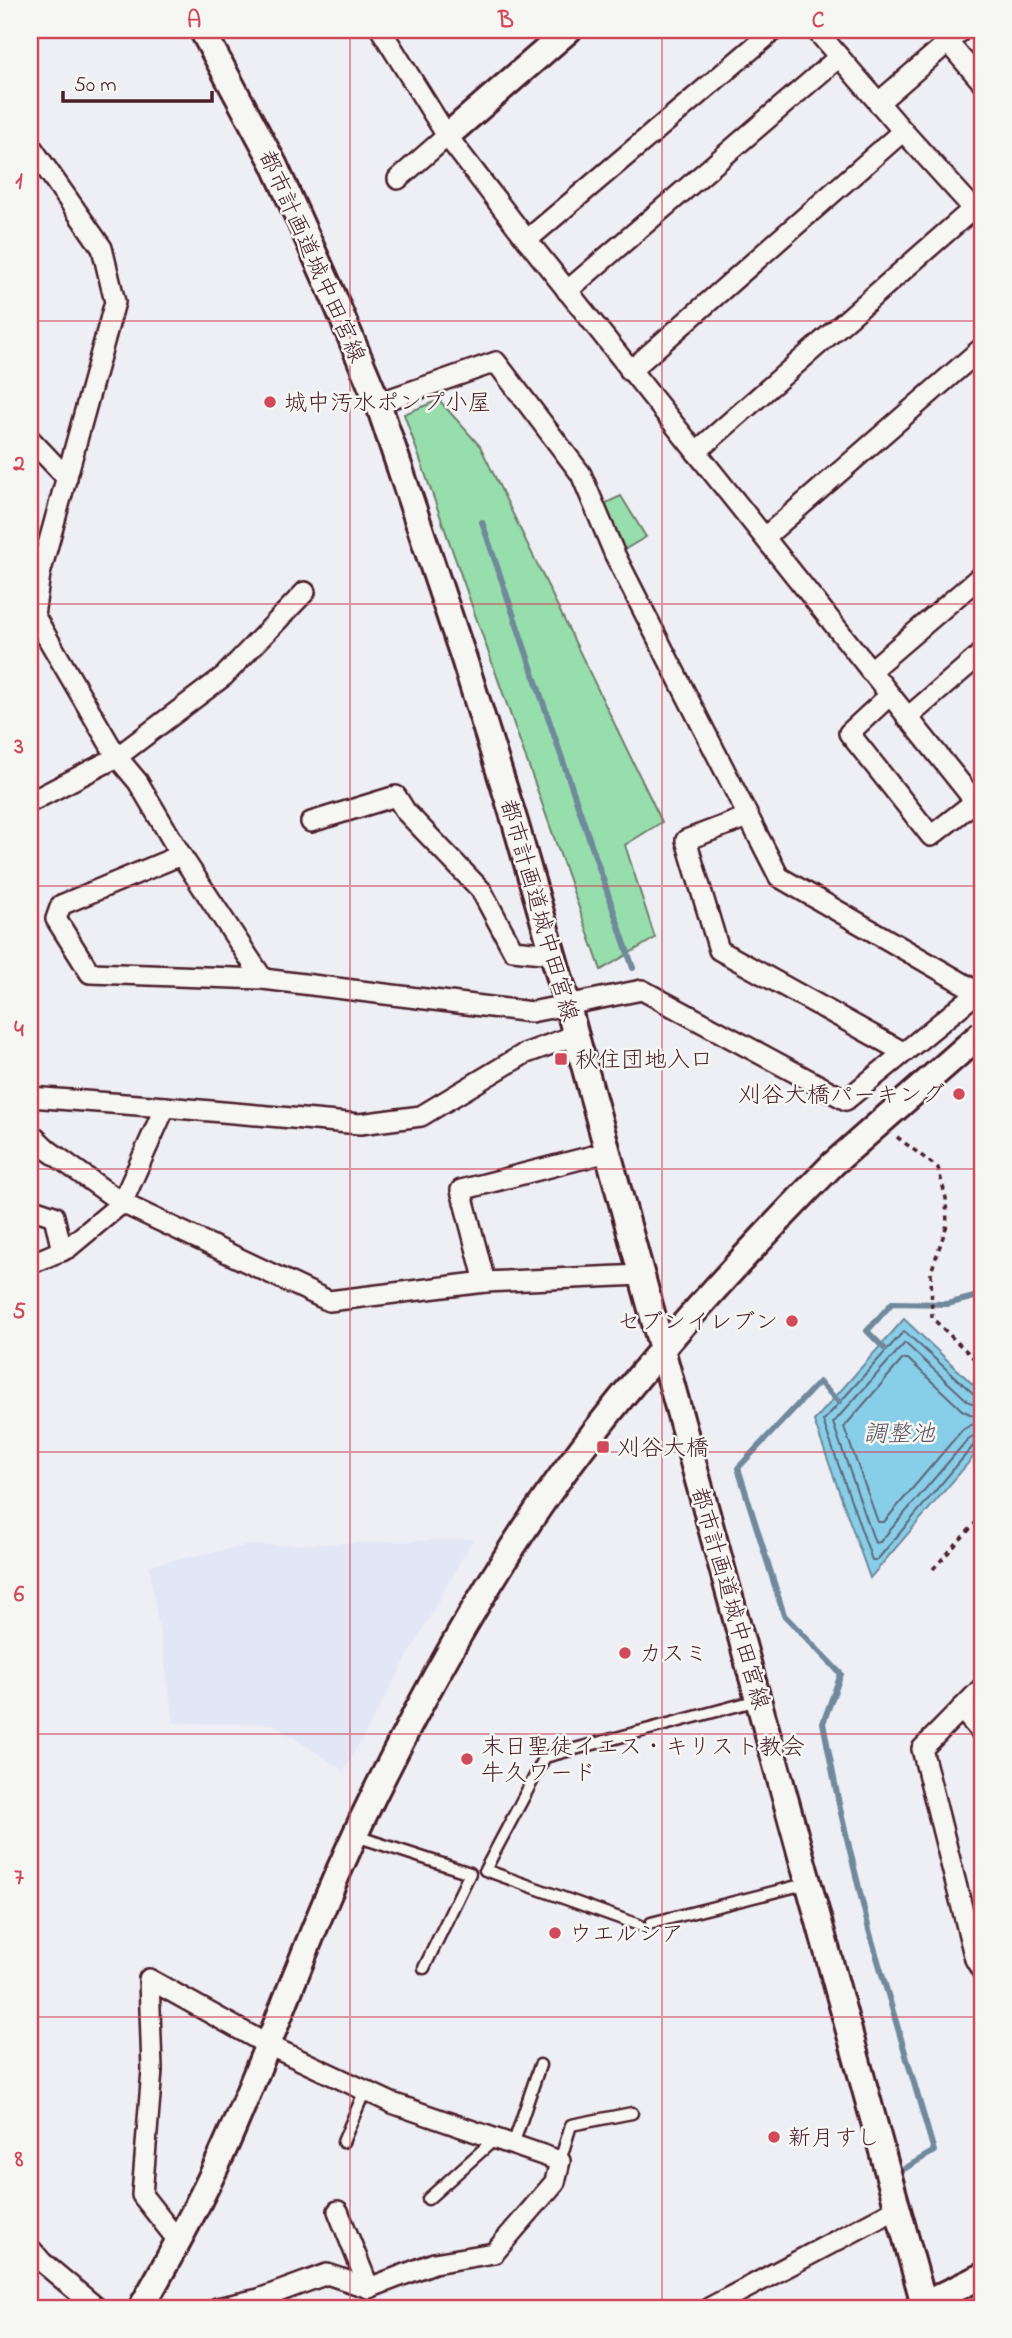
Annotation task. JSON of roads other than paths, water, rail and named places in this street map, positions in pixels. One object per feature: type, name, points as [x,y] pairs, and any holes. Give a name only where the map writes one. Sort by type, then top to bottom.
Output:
[{"type":"street","name":"都市計画道城中田宮線","points":[[202,30],[274,164],[378,403],[468,672],[515,822],[576,1035],[898,2208],[921,2307]]},
{"type":"street","points":[[381,30],[447,136],[527,240],[765,537],[890,695],[907,718],[980,803],[931,836],[849,733],[890,695]]},
{"type":"street","points":[[398,179],[569,30]]},
{"type":"street","points":[[527,240],[774,30]]},
{"type":"street","points":[[696,453],[978,213],[816,30]]},
{"type":"street","points":[[878,103],[949,34],[982,82]]},
{"type":"street","points":[[567,291],[839,57]]},
{"type":"street","points":[[630,371],[903,131]]},
{"type":"street","points":[[30,145],[102,248],[115,302],[40,574],[32,617],[117,757],[138,782],[181,855],[264,979]]},
{"type":"street","points":[[765,537],[982,348]]},
{"type":"street","points":[[181,855],[61,905],[56,919],[90,974],[264,979],[531,1012],[642,990],[846,1100],[903,1052],[980,995],[779,877],[615,555],[581,474],[496,362],[378,403]]},
{"type":"street","points":[[30,439],[67,478]]},
{"type":"street","points":[[870,671],[982,575]]},
{"type":"street","points":[[30,802],[117,757],[224,676],[305,592]]},
{"type":"street","points":[[907,718],[982,653]]},
{"type":"street","points":[[310,822],[396,796],[406,812],[481,890],[513,950],[553,954]]},
{"type":"street","points":[[747,817],[686,841],[719,950],[903,1052]]},
{"type":"street","points":[[141,2308],[180,2242],[221,2156],[355,1836],[410,1725],[488,1587],[580,1451],[661,1348],[715,1287],[833,1164],[982,1033]]},
{"type":"street","points":[[30,1097],[360,1124],[422,1116],[524,1054],[576,1035]]},
{"type":"street","points":[[30,1264],[62,1251],[122,1203],[165,1107]]},
{"type":"street","points":[[30,1133],[48,1150],[122,1203],[330,1301],[485,1282],[642,1275]]},
{"type":"street","points":[[485,1282],[461,1190],[608,1152]]},
{"type":"street","points":[[30,1208],[54,1216],[62,1251]]},
{"type":"street","points":[[980,1961],[922,1749],[982,1688]]},
{"type":"street","points":[[961,1709],[982,1732]]},
{"type":"street","points":[[180,2242],[142,2194],[152,2070],[149,1979],[266,2045],[392,2103],[560,2161],[555,2182],[494,2253],[434,2263],[369,2288],[327,2274],[259,2299],[217,2308]]},
{"type":"street","points":[[709,2308],[898,2208]]},
{"type":"street","points":[[338,2211],[369,2288]]},
{"type":"street","points":[[30,2248],[52,2271],[97,2308]]},
{"type":"street","points":[[921,2307],[982,2276]]},
{"type":"lane","points":[[639,1925],[485,1870],[545,1757],[759,1700]]},
{"type":"lane","points":[[355,1836],[470,1873],[424,1968]]},
{"type":"lane","points":[[651,1923],[809,1883]]},
{"type":"lane","points":[[428,2199],[504,2142],[540,2066]]},
{"type":"lane","points":[[343,2142],[365,2090]]},
{"type":"lane","points":[[560,2161],[571,2125],[632,2113]]},
{"type":"water","name":"調整池","points":[[904,1319],[982,1393],[982,1447],[870,1578],[814,1421]]},
{"type":"waterway","points":[[482,522],[633,968]]},
{"type":"waterway","points":[[885,1349],[867,1331],[892,1303],[947,1304],[982,1295]]},
{"type":"waterway","points":[[839,1402],[819,1382],[738,1468],[784,1615],[841,1674],[823,1723],[869,1930],[934,2151],[904,2169]]},
{"type":"place","name":"城中汚水ポンプ小屋","points":[[270,402]]},
{"type":"place","name":"秋住団地入口","points":[[561,1059]]},
{"type":"place","name":"刈谷大橋パーキング","points":[[959,1094]]},
{"type":"place","name":"セブンイレブン","points":[[792,1321]]},
{"type":"place","name":"刈谷大橋","points":[[603,1447]]},
{"type":"place","name":"カスミ","points":[[625,1653]]},
{"type":"place","name":"末日聖徒イエス・キリスト教会 牛久ワード","points":[[467,1759]]},
{"type":"place","name":"ウエルシア","points":[[555,1933]]},
{"type":"place","name":"新月すし","points":[[774,2137]]}]
